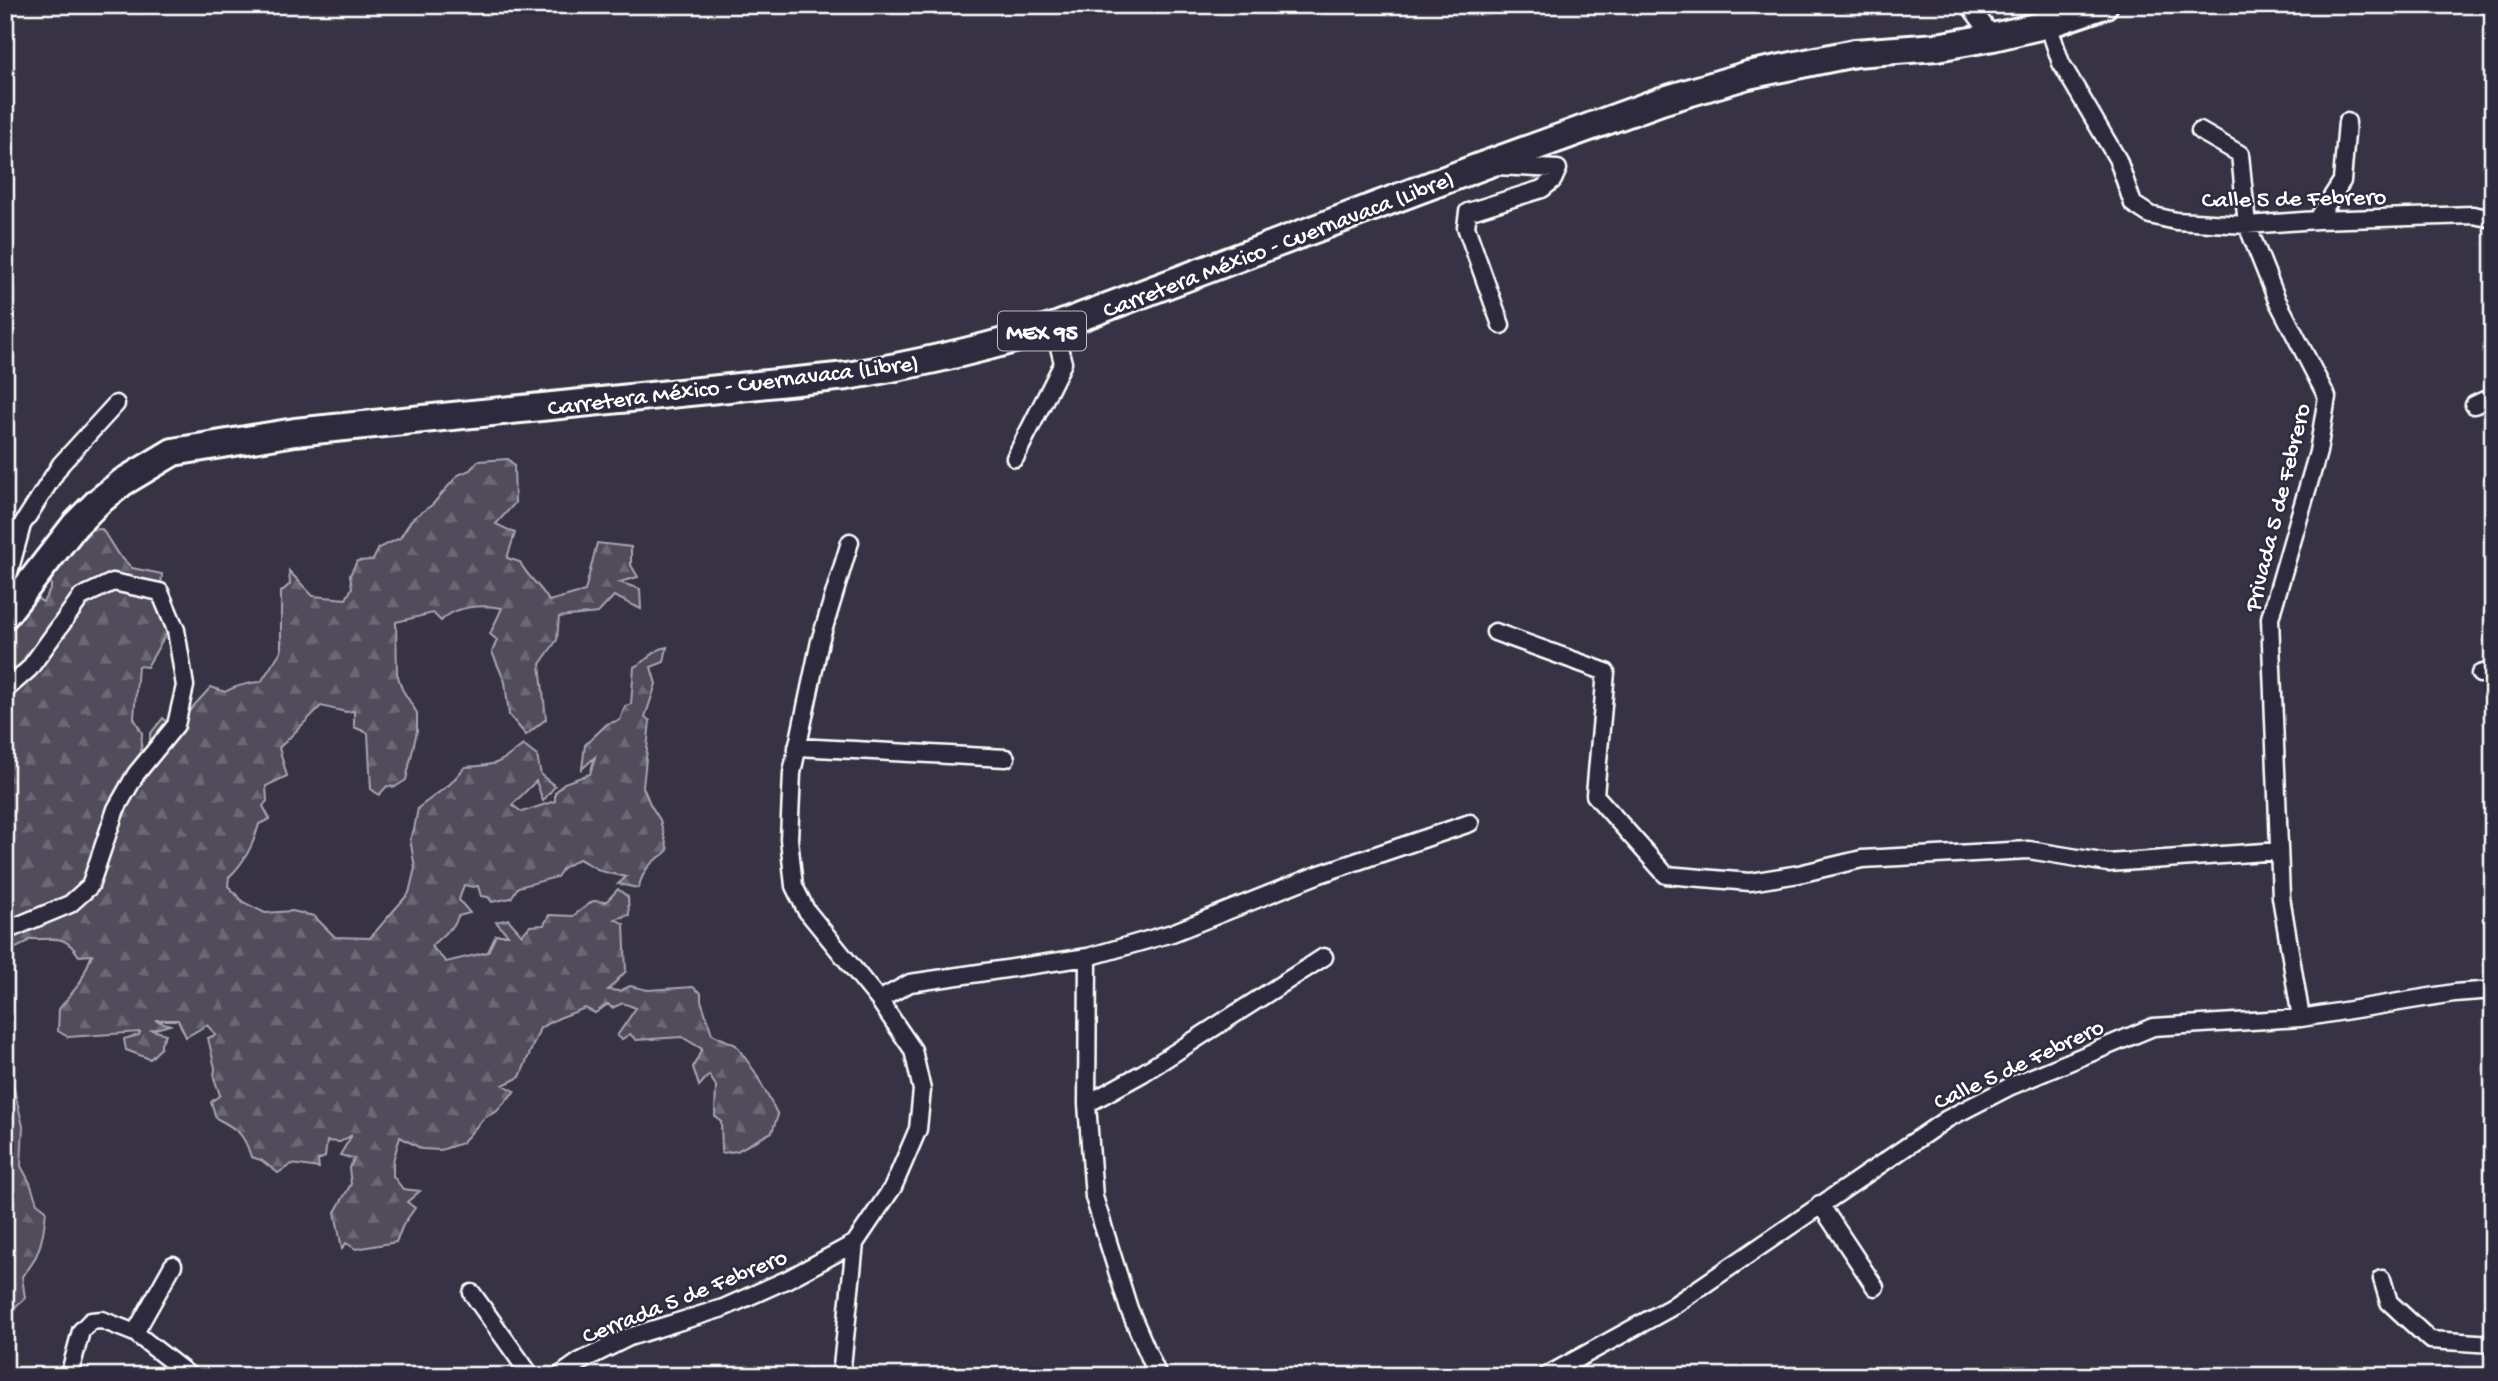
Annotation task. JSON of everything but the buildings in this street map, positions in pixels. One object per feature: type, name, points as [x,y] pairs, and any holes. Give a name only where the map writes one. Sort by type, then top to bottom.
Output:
[{"type":"main road","name":"Carretera México - Cuernavaca (Libre)","points":[[5,615],[75,525],[98,502],[122,482],[173,452],[295,432],[847,376],[917,365],[998,345],[1054,327],[1661,101],[1748,75],[1855,53],[1937,47],[1993,37],[2048,24],[2104,5]]},
{"type":"street","points":[[1969,5],[1993,37]]},
{"type":"street","name":"Calle 5 de Febrero","points":[[2048,24],[2061,63],[2118,160],[2133,204],[2150,215],[2176,220],[2247,225],[2473,215],[2493,219]]},
{"type":"street","points":[[2316,220],[2342,181],[2347,122]]},
{"type":"street","name":"Privada 5 de Febrero","points":[[2200,131],[2240,154],[2247,225],[2277,300],[2327,397],[2318,452],[2270,618],[2281,897],[2301,1018]]},
{"type":"street","points":[[1482,166],[1558,169],[1553,180],[1542,189],[1468,212],[1466,227],[1502,326]]},
{"type":"street","points":[[1015,458],[1063,363],[1054,327]]},
{"type":"street","points":[[2474,405],[2493,396]]},
{"type":"street","points":[[5,587],[22,525],[61,464],[116,404]]},
{"type":"street","name":"Cerrada 5 de Febrero","points":[[559,1376],[579,1362],[629,1337],[723,1308],[788,1279],[855,1243],[893,1187],[918,1129],[922,1090],[913,1050],[880,1000],[806,910],[794,886],[789,839],[792,773],[820,641],[850,542]]},
{"type":"street","points":[[5,690],[29,669],[81,597],[113,582],[160,592],[176,630],[185,686],[176,725],[136,774],[116,809],[90,886],[70,904],[5,931]]},
{"type":"street","points":[[1495,632],[1606,672],[1595,795],[1666,875],[1750,881],[1799,874],[1862,859],[2029,850],[2108,863],[2280,851]]},
{"type":"street","points":[[797,747],[1006,758]]},
{"type":"street","points":[[880,1000],[910,982],[1088,957],[1172,933],[1317,875],[1470,823]]},
{"type":"street","points":[[1088,957],[1087,1104],[1094,1197],[1129,1309],[1158,1376]]},
{"type":"street","points":[[1087,1104],[1143,1073],[1324,957]]},
{"type":"street","name":"Calle 5 de Febrero","points":[[1546,1376],[1670,1308],[1947,1119],[2011,1086],[2153,1027],[2301,1018],[2454,993],[2493,990]]},
{"type":"street","points":[[1820,1204],[1875,1287]]},
{"type":"street","points":[[841,1376],[855,1243]]},
{"type":"street","points":[[135,1333],[173,1265]]},
{"type":"street","points":[[2382,1279],[2389,1303],[2430,1340],[2493,1344]]},
{"type":"street","points":[[472,1293],[531,1376]]},
{"type":"street","points":[[69,1376],[81,1331],[91,1321],[102,1320],[135,1333],[190,1376]]},
{"type":"green space","points":[[508,459],[514,465],[515,503],[496,524],[515,533],[507,558],[520,562],[549,601],[585,591],[597,543],[631,547],[631,565],[638,577],[619,582],[640,589],[641,609],[614,596],[598,613],[559,617],[557,640],[540,664],[546,719],[526,735],[509,715],[505,682],[492,652],[497,640],[490,634],[502,608],[469,607],[453,612],[441,621],[433,613],[396,622],[397,673],[402,689],[417,713],[417,731],[406,780],[395,787],[387,786],[379,795],[371,789],[368,733],[354,727],[354,711],[346,712],[321,706],[279,748],[287,776],[266,786],[267,801],[263,806],[270,819],[259,824],[248,852],[229,877],[228,886],[243,902],[265,913],[292,911],[314,916],[335,937],[370,938],[409,893],[415,868],[410,839],[418,808],[450,784],[465,767],[496,763],[523,745],[537,756],[541,775],[555,786],[543,801],[536,781],[512,805],[522,812],[555,801],[555,793],[564,783],[590,774],[595,757],[582,769],[585,745],[607,724],[620,720],[625,706],[631,704],[634,667],[667,647],[664,662],[651,667],[656,684],[645,717],[650,721],[643,787],[660,820],[668,850],[648,867],[638,888],[618,884],[626,877],[601,871],[579,859],[563,868],[557,877],[518,887],[511,898],[492,902],[488,897],[481,896],[478,886],[464,885],[459,900],[470,913],[458,916],[455,924],[431,946],[446,962],[488,952],[496,935],[508,935],[496,922],[508,919],[522,935],[530,926],[544,925],[549,915],[573,916],[593,901],[606,902],[618,889],[628,897],[629,915],[615,919],[624,924],[626,971],[608,990],[620,991],[630,986],[648,990],[693,987],[701,993],[712,1034],[736,1045],[755,1072],[778,1115],[772,1132],[737,1151],[722,1153],[721,1121],[715,1116],[716,1086],[709,1075],[699,1086],[693,1067],[702,1049],[682,1037],[636,1040],[630,1034],[622,1039],[617,1036],[636,1008],[623,1003],[612,1008],[608,1004],[595,1013],[585,1008],[540,1028],[520,1077],[503,1085],[515,1091],[496,1112],[485,1117],[462,1143],[441,1150],[422,1149],[400,1137],[393,1161],[393,1176],[403,1189],[420,1191],[407,1202],[415,1208],[403,1225],[396,1242],[356,1249],[346,1243],[342,1249],[335,1212],[351,1184],[349,1168],[354,1159],[340,1155],[352,1135],[340,1142],[327,1141],[325,1157],[318,1160],[319,1168],[292,1164],[278,1173],[261,1160],[251,1157],[246,1142],[239,1133],[216,1118],[211,1102],[220,1095],[214,1078],[215,1068],[208,1038],[216,1035],[207,1025],[186,1037],[178,1020],[155,1020],[170,1025],[152,1030],[166,1034],[161,1048],[150,1059],[126,1050],[124,1039],[139,1035],[140,1032],[68,1037],[58,1031],[59,1009],[80,983],[92,955],[79,956],[69,944],[58,939],[30,939],[5,956],[5,621],[28,594],[43,602],[51,588],[51,577],[84,530],[102,529],[117,553],[132,568],[162,574],[157,595],[166,634],[147,667],[138,666],[134,718],[142,733],[141,750],[150,751],[150,734],[163,718],[169,724],[190,710],[211,687],[225,692],[242,685],[261,682],[281,651],[281,592],[290,584],[289,571],[313,596],[346,599],[352,588],[350,575],[357,561],[373,560],[379,548],[400,538],[412,519],[432,505],[458,475],[470,470],[478,461]]},
{"type":"green space","points":[[13,1085],[23,1126],[21,1166],[37,1203],[46,1210],[37,1254],[22,1276],[25,1298],[15,1307],[9,1328],[5,1328],[5,1086]]}]
